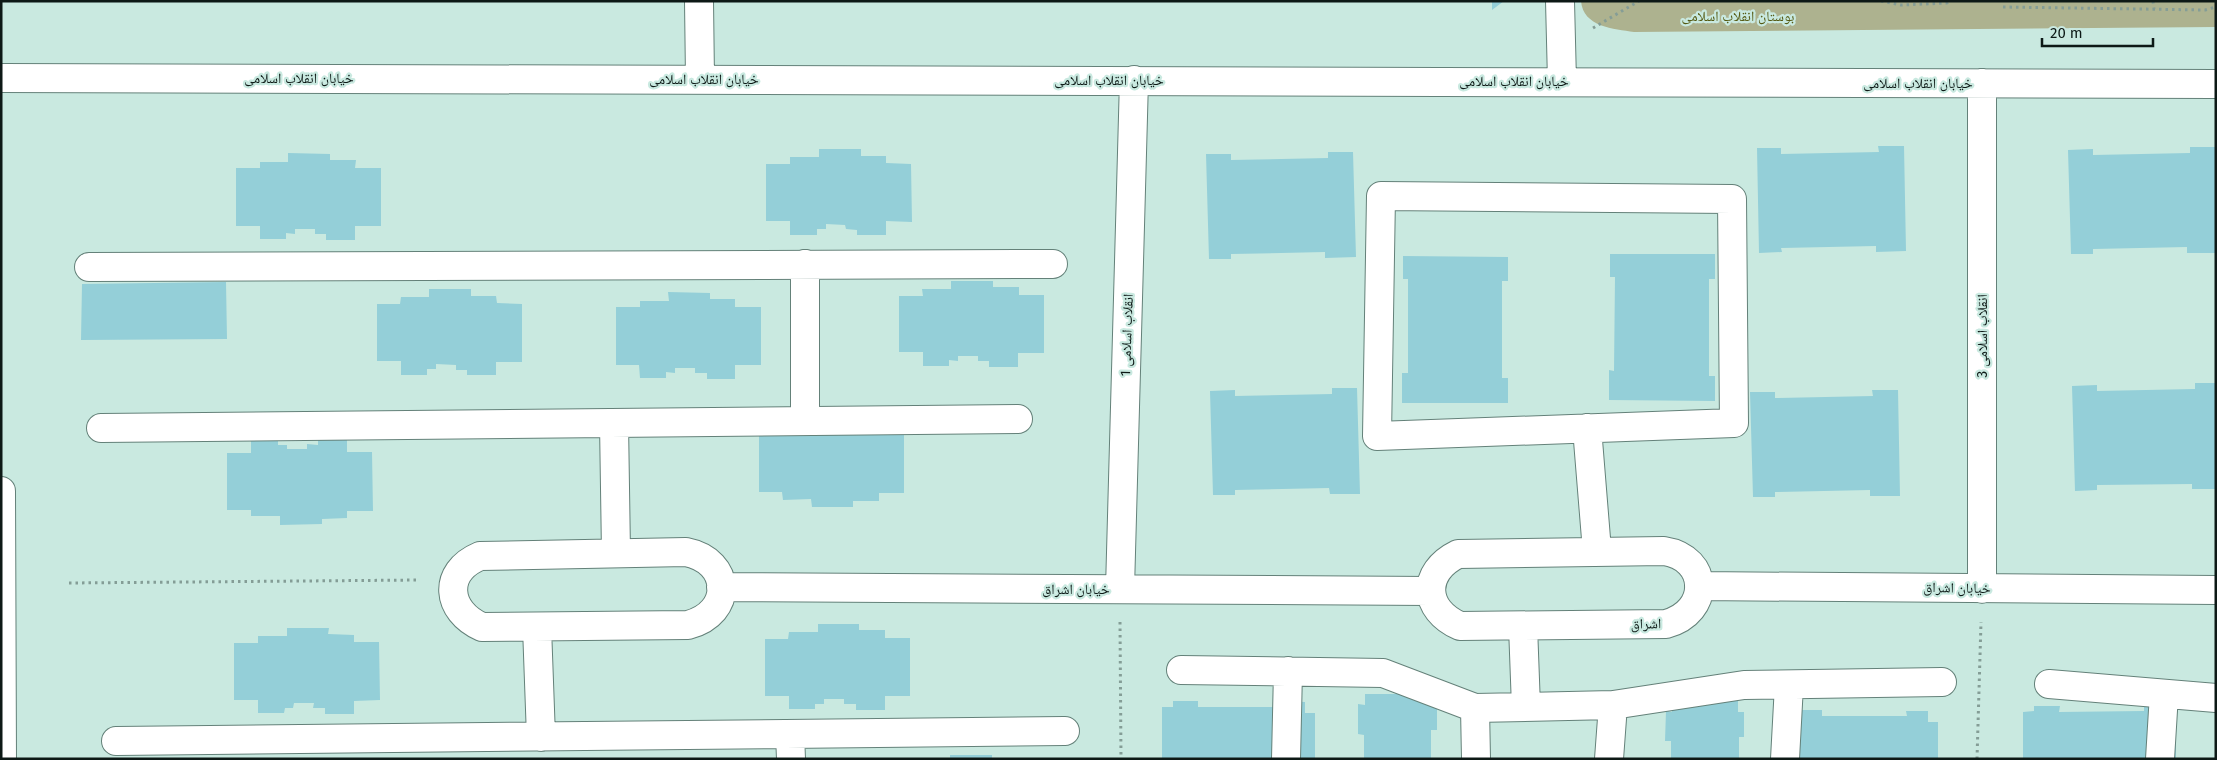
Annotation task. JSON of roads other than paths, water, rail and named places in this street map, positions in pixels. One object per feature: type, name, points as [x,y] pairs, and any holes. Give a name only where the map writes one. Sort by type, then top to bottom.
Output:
[{"type":"street","points":[[699,1],[700,79]]},
{"type":"street","points":[[1560,1],[1562,81]]},
{"type":"street","name":"خیابان انقلاب اسلامی","points":[[1,78],[2216,84]]},
{"type":"street","name":"انقلاب اسلامی 1","points":[[1120,589],[1134,80]]},
{"type":"street","name":"انقلاب اسلامی 3","points":[[1982,83],[1982,589]]},
{"type":"street","points":[[1381,196],[1732,199],[1734,423],[1587,428],[1377,436],[1381,196]]},
{"type":"street","points":[[805,421],[806,264]]},
{"type":"street","points":[[89,267],[1053,264]]},
{"type":"street","points":[[101,428],[1018,419]]},
{"type":"street","points":[[614,423],[616,553]]},
{"type":"street","points":[[1587,428],[1597,551]]},
{"type":"street","points":[[1,491],[2,759]]},
{"type":"street","points":[[1431,591],[1433,579],[1438,568],[1458,554],[1597,551],[1664,551],[1676,553],[1686,559],[1694,568],[1698,586]]},
{"type":"street","points":[[686,552],[698,554],[708,560],[716,570],[721,587],[717,606],[710,615],[700,622],[688,625],[482,627],[471,622],[462,614],[456,604],[455,580],[461,569],[469,561],[480,556],[616,553],[686,552]]},
{"type":"street","name":"خیابان اشراق","points":[[1698,586],[2216,590]]},
{"type":"street","name":"اشراق","points":[[1431,591],[1433,603],[1439,613],[1448,621],[1460,626],[1666,624],[1678,621],[1688,614],[1695,604],[1698,586]]},
{"type":"street","name":"خیابان اشراق","points":[[721,587],[1431,591]]},
{"type":"street","points":[[1523,626],[1526,707]]},
{"type":"street","points":[[537,627],[541,737]]},
{"type":"street","points":[[1181,670],[1383,673],[1475,708],[1613,705],[1744,685],[1942,682]]},
{"type":"street","points":[[1286,759],[1288,671]]},
{"type":"street","points":[[2049,684],[2216,698]]},
{"type":"street","points":[[1786,759],[1789,685]]},
{"type":"street","points":[[2160,759],[2164,694]]},
{"type":"street","points":[[1609,759],[1613,705]]},
{"type":"street","points":[[1475,708],[1476,759]]},
{"type":"street","points":[[116,741],[541,737],[790,746],[1065,731]]},
{"type":"park label","name":"بوستان انقلاب اسلامی","points":[[1738,16]]}]
